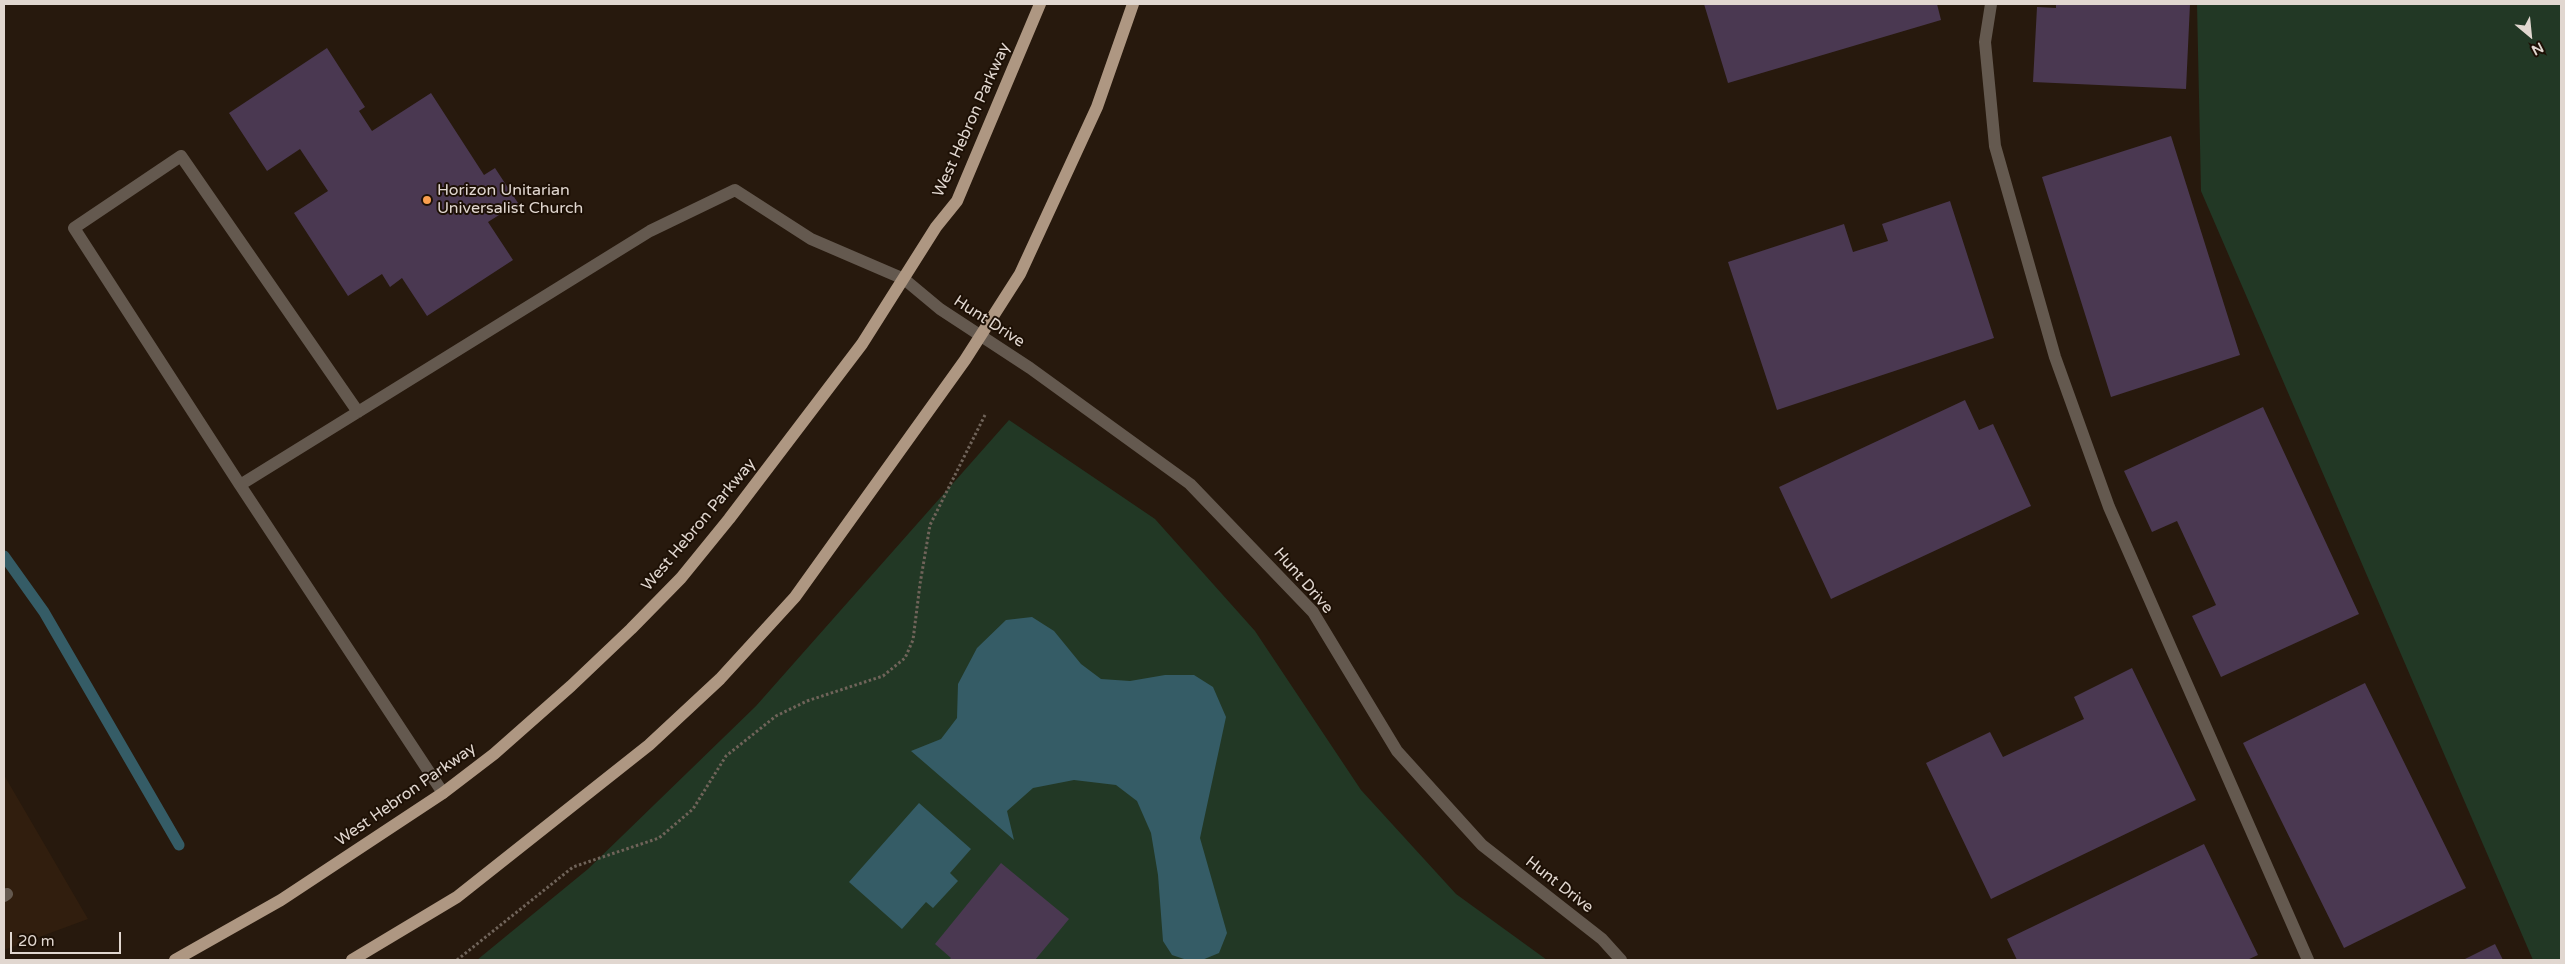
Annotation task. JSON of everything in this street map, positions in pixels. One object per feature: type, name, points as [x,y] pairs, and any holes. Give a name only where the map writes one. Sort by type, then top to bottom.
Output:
[{"type":"main road","name":"West Hebron Parkway","points":[[176,960],[281,900],[443,793],[494,754],[572,686],[681,578],[729,519],[862,344],[936,227],[958,201],[1040,4]]},
{"type":"main road","points":[[352,960],[465,891],[649,745],[720,679],[795,597],[981,334],[1020,274],[1057,198],[1097,107],[1132,4]]},
{"type":"street","points":[[1991,4],[1985,42],[1995,146],[2055,356],[2109,507],[2308,960]]},
{"type":"street","points":[[240,484],[358,412],[181,156],[74,228],[240,484],[443,793]]},
{"type":"street","name":"Hunt Drive","points":[[358,412],[650,231],[735,190],[811,239],[904,279],[940,309],[981,334],[1190,484],[1313,612],[1396,751],[1482,845],[1602,939],[1621,960]]},
{"type":"path","points":[[457,960],[573,868],[659,838],[693,809],[726,756],[776,716],[807,702],[883,676],[905,658],[913,640],[930,525],[985,415]]},
{"type":"shaded area","points":[[4,775],[88,919],[4,950]]},
{"type":"green space","points":[[2197,4],[2561,4],[2561,960],[2533,960],[2201,191]]},
{"type":"green space","points":[[1009,420],[1155,519],[1255,631],[1361,790],[1456,894],[1547,960],[477,960],[588,869],[756,706]]},
{"type":"water","points":[[1032,617],[1054,631],[1081,664],[1101,679],[1130,681],[1165,675],[1194,675],[1213,687],[1226,717],[1200,838],[1227,933],[1219,953],[1202,960],[1187,960],[1172,955],[1163,941],[1158,875],[1151,833],[1137,801],[1116,785],[1074,780],[1033,788],[1007,811],[1014,840],[911,751],[941,739],[957,718],[958,684],[977,648],[1006,620]]},
{"type":"water","points":[[919,803],[971,849],[950,873],[958,881],[933,908],[926,902],[902,929],[849,882]]},
{"type":"building","points":[[1704,4],[1937,4],[1941,20],[1728,83]]},
{"type":"building","points":[[2056,4],[2190,4],[2186,89],[2033,82],[2037,7],[2056,8]]},
{"type":"building","points":[[327,48],[365,107],[359,111],[372,131],[431,93],[484,175],[495,168],[518,203],[488,222],[513,260],[427,316],[402,278],[390,287],[382,274],[348,296],[294,213],[328,191],[300,149],[267,171],[229,113]]},
{"type":"building","points":[[2171,136],[2240,355],[2111,397],[2042,177]]},
{"type":"building","points":[[1950,201],[1994,338],[1777,410],[1728,262],[1844,224],[1853,252],[1888,241],[1882,224]]},
{"type":"building","points":[[1965,400],[1979,430],[1993,424],[2031,506],[1831,599],[1779,487]]},
{"type":"building","points":[[2263,407],[2359,614],[2221,677],[2192,616],[2216,605],[2177,521],[2152,532],[2124,471]]},
{"type":"building","points":[[2132,668],[2196,800],[1991,899],[1926,763],[1990,732],[2003,757],[2084,719],[2074,697]]},
{"type":"building","points":[[2365,683],[2466,888],[2344,948],[2243,743]]},
{"type":"building","points":[[2204,844],[2258,955],[2247,960],[2017,960],[2007,939]]},
{"type":"building","points":[[1001,863],[1069,919],[1035,960],[949,960],[951,958],[935,944]]},
{"type":"building","points":[[2495,944],[2503,960],[2463,960]]},
{"type":"waterway","points":[[4,556],[44,612],[179,845]]},
{"type":"place","name":"Horizon Unitarian Universalist Church","points":[[427,200]]}]
